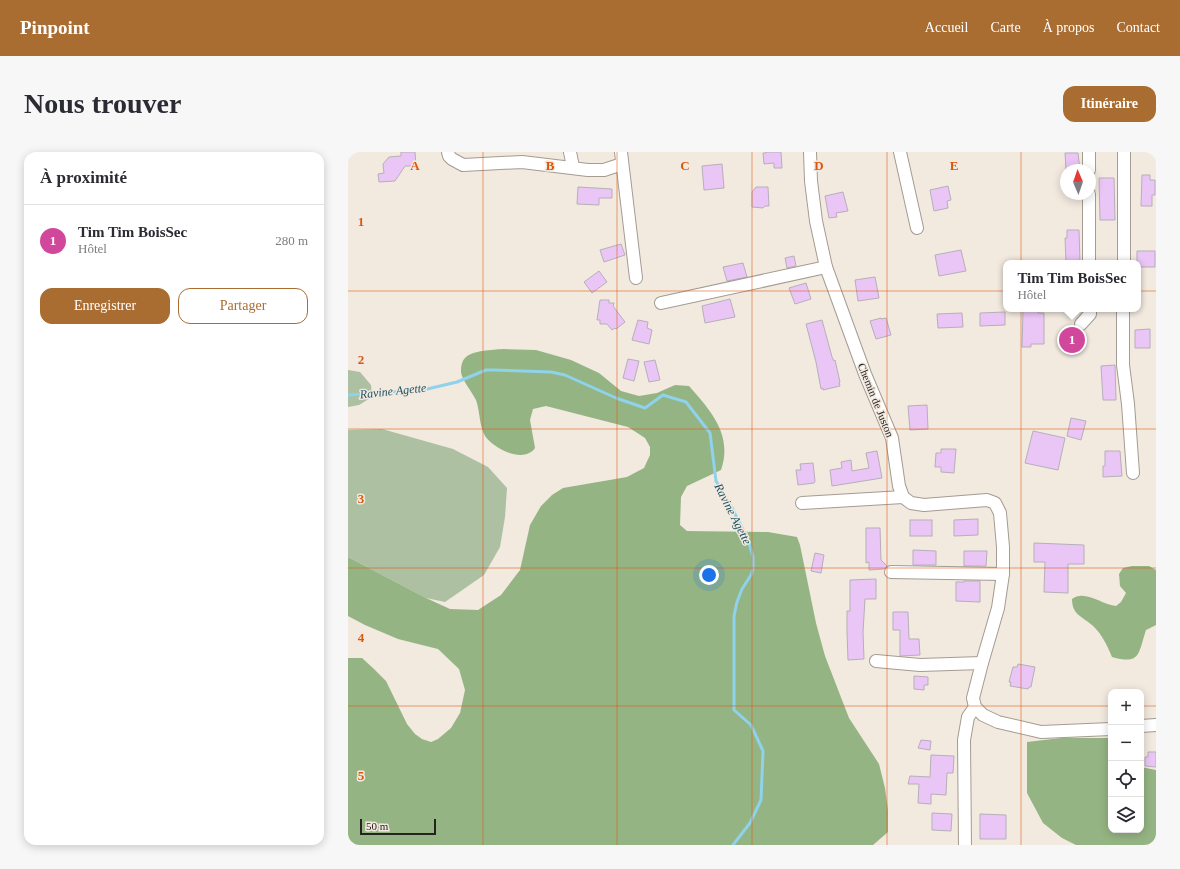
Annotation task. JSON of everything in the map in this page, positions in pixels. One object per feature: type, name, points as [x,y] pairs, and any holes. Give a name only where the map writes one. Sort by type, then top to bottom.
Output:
[{"type":"street","points":[[448,152],[452,160],[463,165],[522,162],[604,170],[622,164]]},
{"type":"street","points":[[570,152],[573,167]]},
{"type":"street","points":[[621,152],[636,278]]},
{"type":"street","name":"Chemin de Juston","points":[[810,152],[811,181],[816,221],[826,267],[865,374],[892,438],[899,486],[903,497]]},
{"type":"street","points":[[900,152],[918,228]]},
{"type":"street","points":[[1089,152],[1089,164]]},
{"type":"street","points":[[1124,152],[1124,260]]},
{"type":"street","points":[[1132,152],[1132,250]]},
{"type":"street","points":[[1089,200],[1089,260]]},
{"type":"street","points":[[661,303],[826,267]]},
{"type":"street","points":[[1081,324],[1090,312]]},
{"type":"street","points":[[1123,312],[1123,365],[1128,404],[1133,473]]},
{"type":"street","points":[[802,503],[903,497],[911,503],[924,505],[987,500],[995,503],[1000,513],[1003,547],[1003,574],[998,608],[973,698],[975,707],[983,715],[998,722],[1041,732],[1108,729]]},
{"type":"street","points":[[891,572],[1003,574]]},
{"type":"street","points":[[876,661],[920,665],[982,662]]},
{"type":"street","points":[[965,845],[964,740],[968,716],[975,707]]},
{"type":"street","points":[[1144,726],[1156,724]]},
{"type":"green space","points":[[503,349],[536,350],[571,360],[599,373],[621,391],[639,396],[657,393],[675,385],[689,386],[712,414],[718,424],[724,446],[724,457],[721,470],[687,486],[681,497],[680,525],[687,531],[768,532],[797,537],[800,545],[816,623],[825,656],[849,718],[879,764],[885,788],[888,810],[888,832],[873,845],[348,845],[348,658],[362,658],[386,681],[407,724],[415,734],[422,739],[431,742],[438,739],[451,728],[460,713],[465,690],[459,669],[438,649],[398,639],[348,616],[348,557],[450,609],[478,610],[501,595],[520,570],[530,525],[541,506],[552,495],[563,488],[627,477],[644,468],[650,455],[650,447],[645,438],[628,427],[546,406],[533,409],[530,420],[535,448],[530,453],[517,455],[495,446],[489,441],[483,432],[476,400],[463,379],[461,369],[465,358],[468,355],[483,351]]},
{"type":"green space","points":[[348,370],[360,372],[371,385],[372,397],[359,405],[348,407]]},
{"type":"green space","points":[[382,429],[453,449],[488,467],[507,488],[505,517],[500,547],[484,575],[445,602],[426,598],[348,557],[348,430]]},
{"type":"green space","points":[[1132,566],[1149,566],[1156,570],[1156,625],[1146,630],[1137,656],[1128,660],[1112,657],[1099,632],[1078,615],[1072,604],[1072,599],[1077,596],[1082,596],[1116,606],[1121,602],[1126,593],[1120,586],[1119,574],[1123,568]]},
{"type":"green space","points":[[1061,738],[1108,738],[1108,833],[1144,833],[1144,768],[1156,770],[1156,845],[1076,845],[1062,838],[1043,823],[1027,793],[1027,742]]},
{"type":"building","points":[[401,152],[415,152],[416,166],[405,166],[395,181],[379,182],[378,174],[384,173],[383,164],[389,157],[401,156]]},
{"type":"building","points":[[781,152],[782,168],[774,168],[774,163],[764,164],[763,153]]},
{"type":"building","points":[[1065,153],[1078,153],[1079,164],[1066,164]]},
{"type":"building","points":[[722,164],[724,188],[704,190],[702,166]]},
{"type":"building","points":[[1142,175],[1150,175],[1150,180],[1155,180],[1155,195],[1152,195],[1152,206],[1141,206]]},
{"type":"building","points":[[1099,178],[1114,178],[1115,220],[1100,220]]},
{"type":"building","points":[[948,186],[951,200],[947,201],[948,208],[934,211],[930,190]]},
{"type":"building","points":[[578,187],[612,189],[612,198],[599,198],[599,205],[577,204]]},
{"type":"building","points":[[756,187],[768,187],[769,206],[765,206],[763,208],[752,207],[752,192]]},
{"type":"building","points":[[843,192],[848,211],[836,213],[837,217],[829,218],[825,196]]},
{"type":"building","points":[[1067,230],[1079,230],[1080,260],[1066,260],[1065,238],[1067,238]]},
{"type":"building","points":[[621,244],[625,255],[604,262],[600,250]]},
{"type":"building","points":[[961,250],[966,271],[939,276],[935,255]]},
{"type":"building","points":[[1137,251],[1155,251],[1155,267],[1141,267],[1141,260],[1137,260]]},
{"type":"building","points":[[794,256],[796,266],[787,268],[785,258]]},
{"type":"building","points":[[743,263],[747,277],[727,281],[723,267]]},
{"type":"building","points":[[599,271],[607,282],[592,293],[584,282]]},
{"type":"building","points":[[875,277],[879,298],[858,301],[855,280]]},
{"type":"building","points":[[806,283],[811,299],[795,304],[789,288]]},
{"type":"building","points":[[730,299],[735,317],[705,323],[702,306]]},
{"type":"building","points":[[600,300],[609,300],[609,303],[614,303],[613,306],[625,322],[616,329],[615,328],[612,330],[607,324],[600,324],[600,320],[597,320]]},
{"type":"building","points":[[1005,312],[1005,325],[980,326],[980,313]]},
{"type":"building","points":[[1023,312],[1044,313],[1044,344],[1031,344],[1031,347],[1022,347]]},
{"type":"building","points":[[962,313],[963,327],[938,328],[937,314]]},
{"type":"building","points":[[886,318],[891,335],[876,339],[870,321]]},
{"type":"building","points":[[638,320],[648,322],[647,328],[652,330],[649,344],[632,340]]},
{"type":"building","points":[[822,320],[832,357],[834,361],[835,360],[840,382],[840,386],[823,390],[823,388],[821,389],[806,324]]},
{"type":"building","points":[[1150,329],[1150,348],[1135,348],[1135,330]]},
{"type":"building","points":[[628,359],[639,361],[634,381],[623,378]]},
{"type":"building","points":[[655,360],[660,380],[649,382],[644,362]]},
{"type":"building","points":[[1115,365],[1116,400],[1103,400],[1101,366]]},
{"type":"building","points":[[927,405],[928,429],[910,430],[908,406]]},
{"type":"building","points":[[1071,418],[1086,421],[1081,440],[1067,436]]},
{"type":"building","points":[[1033,431],[1065,438],[1058,470],[1025,463]]},
{"type":"building","points":[[941,449],[956,449],[954,473],[941,472],[941,467],[935,467],[936,453],[941,453]]},
{"type":"building","points":[[877,451],[882,478],[832,486],[830,470],[842,468],[841,462],[851,460],[852,471],[869,468],[866,453]]},
{"type":"building","points":[[1105,451],[1120,451],[1122,476],[1103,477]]},
{"type":"building","points":[[813,463],[814,483],[798,485],[796,470],[801,470],[800,464]]},
{"type":"building","points":[[978,519],[978,535],[954,536],[954,520]]},
{"type":"building","points":[[910,520],[932,520],[932,536],[910,536]]},
{"type":"building","points":[[866,528],[880,528],[881,560],[887,566],[884,569],[869,570],[869,562],[866,563]]},
{"type":"building","points":[[1034,543],[1084,545],[1084,564],[1068,564],[1068,593],[1044,592],[1045,562],[1034,562]]},
{"type":"building","points":[[913,550],[936,551],[936,565],[913,565]]},
{"type":"building","points":[[964,551],[987,551],[986,566],[964,566]]},
{"type":"building","points":[[815,553],[824,555],[821,573],[811,571]]},
{"type":"building","points":[[876,579],[876,599],[865,599],[863,632],[864,659],[848,660],[847,611],[850,611],[850,580]]},
{"type":"building","points":[[980,581],[980,602],[956,601],[956,582]]},
{"type":"building","points":[[893,612],[908,612],[909,639],[919,639],[920,655],[900,656],[900,630],[893,630]]},
{"type":"building","points":[[1018,664],[1035,667],[1031,687],[1028,689],[1010,686],[1011,682],[1009,682],[1013,667],[1017,667]]},
{"type":"building","points":[[914,676],[928,677],[928,685],[924,685],[924,690],[914,689]]},
{"type":"building","points":[[921,740],[931,741],[930,750],[918,748]]},
{"type":"building","points":[[1148,752],[1156,752],[1156,767],[1145,766],[1145,757],[1148,757]]},
{"type":"building","points":[[931,755],[954,756],[953,773],[947,773],[946,795],[931,794],[931,804],[918,803],[919,784],[908,784],[910,776],[930,777]]},
{"type":"building","points":[[932,813],[952,814],[951,831],[932,830]]},
{"type":"building","points":[[980,814],[1006,815],[1006,839],[980,839]]},
{"type":"waterway","name":"Ravine Agette","points":[[348,395],[423,390],[457,382],[486,370],[493,370],[551,372],[565,375],[616,398],[645,408],[663,395],[686,402],[710,433],[716,481],[748,540],[753,557],[753,569],[742,589],[734,616],[734,710],[751,725],[763,751],[761,800],[750,823],[733,845]]},
{"type":"place","name":"Tim Tim BoisSec","points":[[1072,340]]}]
